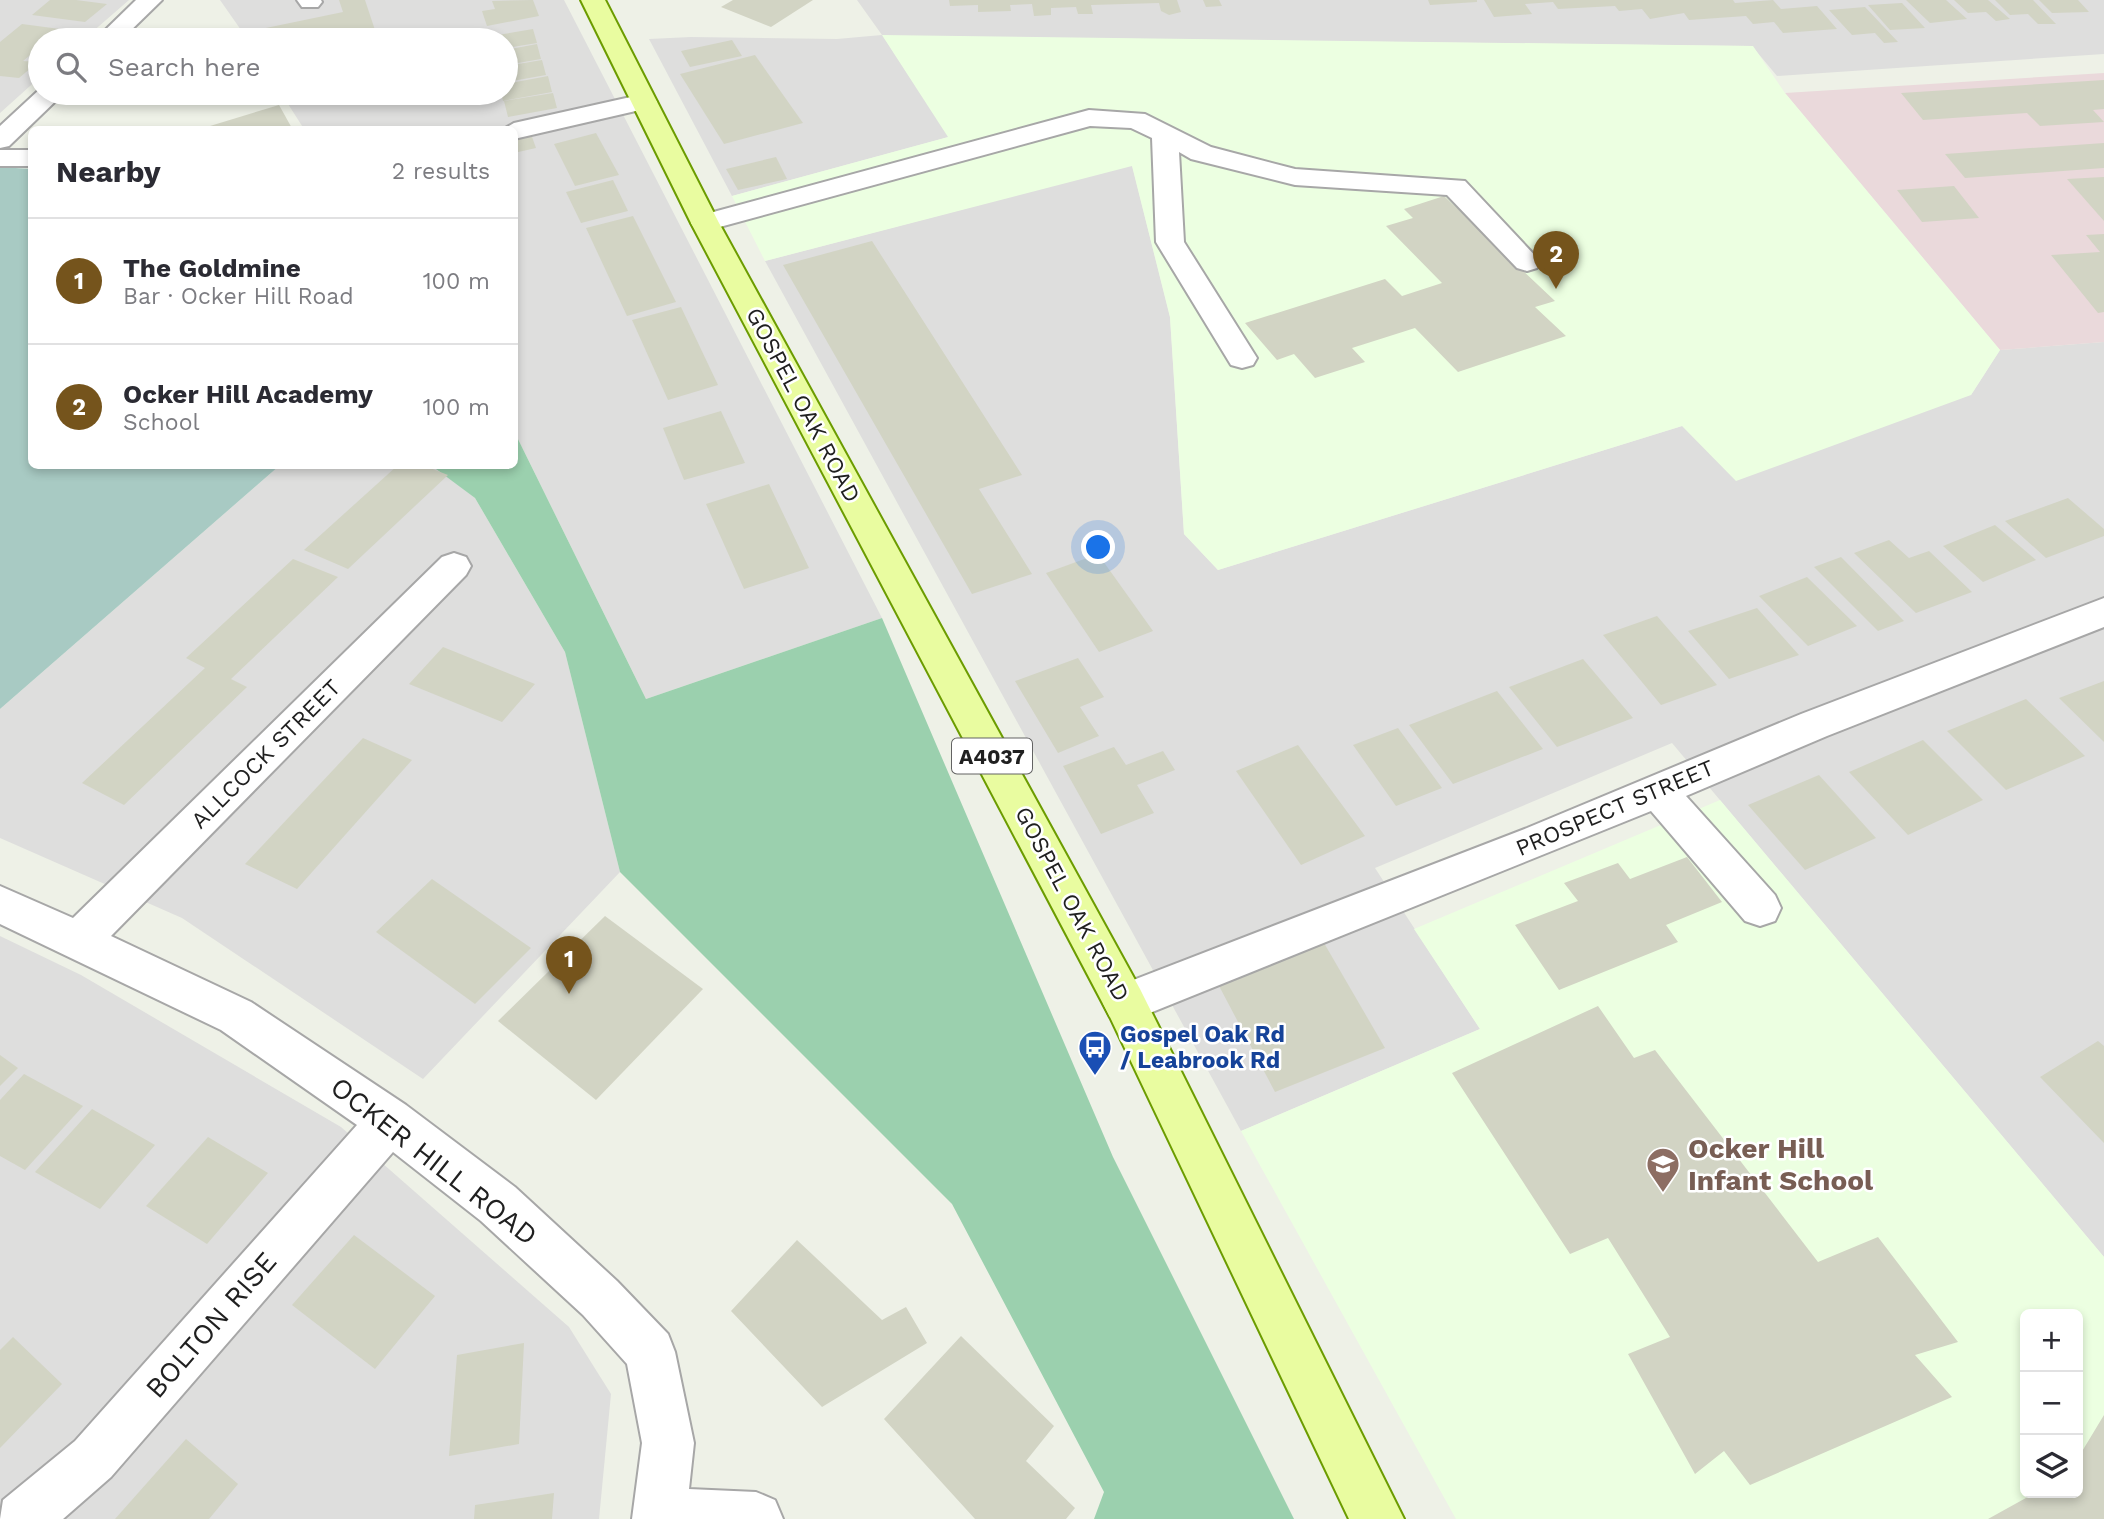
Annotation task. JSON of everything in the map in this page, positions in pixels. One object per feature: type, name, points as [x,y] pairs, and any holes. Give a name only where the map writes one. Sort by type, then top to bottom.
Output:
[{"type":"main road","name":"GOSPEL OAK ROAD","points":[[593,0],[705,223],[1125,1003],[1377,1519]]},
{"type":"street","points":[[120,28],[150,0]]},
{"type":"street","points":[[518,130],[644,102]]},
{"type":"street","points":[[0,140],[38,105]]},
{"type":"street","points":[[705,223],[1089,118],[1136,120],[1201,153],[1295,177],[1455,187],[1527,262]]},
{"type":"street","points":[[1165,135],[1170,242],[1242,358]]},
{"type":"street","points":[[0,158],[28,158]]},
{"type":"street","name":"ALLCOCK STREET","points":[[78,941],[454,566]]},
{"type":"street","name":"PROSPECT STREET","points":[[1125,1003],[1657,791],[1814,725],[2104,612]]},
{"type":"street","points":[[1657,791],[1760,908]]},
{"type":"street","name":"OCKER HILL ROAD","points":[[0,904],[236,1016],[390,1121],[498,1204],[600,1298],[650,1352],[668,1443],[660,1516],[756,1519]]},
{"type":"street","name":"BOLTON RISE","points":[[22,1519],[93,1459],[390,1121]]},
{"type":"shaded area","points":[[0,0],[129,0],[97,28],[28,28],[28,88],[0,113]]},
{"type":"shaded area","points":[[220,0],[564,0],[882,618],[646,699],[518,439],[518,126],[302,126],[289,105],[518,105],[518,28],[240,28]]},
{"type":"shaded area","points":[[857,0],[2104,0],[2104,54],[1777,76],[1752,46],[883,36],[949,137],[732,196],[649,39],[837,39],[882,35]]},
{"type":"shaded area","points":[[882,35],[1753,46],[1785,93],[2000,350],[1971,395],[1736,481],[1682,426],[1218,570],[1184,534],[1170,317],[1132,166],[765,261],[732,196],[948,137]]},
{"type":"shaded area","points":[[2104,73],[2104,342],[2000,350],[1785,93]]},
{"type":"shaded area","points":[[1132,165],[1170,317],[1184,534],[1218,570],[1682,426],[1971,395],[2000,350],[2104,342],[2104,1257],[1672,743],[1375,868],[1480,1029],[1241,1131],[765,261]]},
{"type":"shaded area","points":[[0,167],[28,169],[28,469],[276,469],[0,709]]},
{"type":"shaded area","points":[[518,439],[646,699],[882,618],[1113,1157],[1294,1519],[1094,1519],[1104,1492],[952,1204],[620,872],[565,652],[475,498],[436,469],[518,469]]},
{"type":"shaded area","points":[[276,469],[439,469],[475,498],[565,652],[620,872],[423,1079],[182,918],[0,838],[0,709]]},
{"type":"shaded area","name":"Ocker Hill Infant School","points":[[1720,800],[2104,1257],[2104,1519],[1456,1519],[1241,1131],[1480,1029],[1414,929]]},
{"type":"shaded area","points":[[0,936],[81,975],[341,1127],[569,1327],[611,1394],[599,1519],[0,1519]]},
{"type":"building","points":[[50,0],[107,4],[85,22],[32,15]]},
{"type":"building","points":[[339,0],[365,0],[374,28],[266,28],[343,12]]},
{"type":"building","points":[[533,0],[539,16],[487,26],[482,11],[495,9],[492,1]]},
{"type":"building","points":[[733,0],[813,0],[771,27],[721,7]]},
{"type":"building","points":[[949,0],[1177,0],[1181,12],[1169,15],[1161,11],[1159,3],[1091,5],[1093,14],[1078,14],[1076,7],[1051,8],[1051,15],[1034,16],[1032,4],[1010,5],[1011,11],[978,12],[978,5],[950,6]]},
{"type":"building","points":[[1203,0],[1219,0],[1222,6],[1206,7]]},
{"type":"building","points":[[1428,0],[1477,0],[1477,2],[1430,5]]},
{"type":"building","points":[[1484,0],[1733,0],[1735,3],[1773,0],[1781,9],[1817,6],[1837,29],[1783,33],[1774,22],[1753,24],[1746,16],[1689,20],[1684,13],[1650,19],[1642,9],[1619,11],[1615,6],[1558,9],[1553,2],[1525,4],[1532,14],[1494,17]]},
{"type":"building","points":[[1906,0],[1946,0],[1967,19],[1930,23]]},
{"type":"building","points":[[1954,0],[1988,0],[2010,19],[1996,21],[1986,12],[1968,13]]},
{"type":"building","points":[[1995,0],[2033,0],[2056,24],[2038,24],[2028,14],[2010,15]]},
{"type":"building","points":[[2039,0],[2078,0],[2089,12],[2052,13]]},
{"type":"building","points":[[1902,3],[1925,28],[1890,30],[1868,5]]},
{"type":"building","points":[[1865,7],[1898,42],[1884,43],[1875,33],[1852,35],[1829,10]]},
{"type":"building","points":[[22,24],[52,28],[28,28],[28,57],[23,61],[28,61],[28,70],[19,78],[0,76],[0,42]]},
{"type":"building","points":[[533,29],[537,43],[518,46],[518,32]]},
{"type":"building","points":[[732,40],[742,56],[690,67],[681,51]]},
{"type":"building","points":[[537,44],[541,59],[518,63],[518,48]]},
{"type":"building","points":[[755,55],[803,123],[724,144],[680,74]]},
{"type":"building","points":[[542,60],[546,75],[518,80],[518,64]]},
{"type":"building","points":[[548,76],[552,92],[518,98],[518,82]]},
{"type":"building","points":[[2104,80],[2104,109],[2093,110],[2104,122],[2040,126],[2027,113],[1923,120],[1901,93]]},
{"type":"building","points":[[553,93],[557,108],[508,117],[505,105],[518,105],[518,99]]},
{"type":"building","points":[[279,105],[291,126],[210,126]]},
{"type":"building","points":[[596,133],[619,175],[575,186],[554,144]]},
{"type":"building","points":[[531,134],[536,148],[518,152],[518,137]]},
{"type":"building","points":[[2104,143],[2104,168],[1965,178],[1945,154]]},
{"type":"building","points":[[776,157],[787,179],[738,190],[726,169]]},
{"type":"building","points":[[2104,177],[2104,221],[2067,179]]},
{"type":"building","points":[[613,180],[628,211],[581,223],[566,192]]},
{"type":"building","points":[[1954,186],[1979,218],[1922,222],[1897,190]]},
{"type":"building","points":[[1444,196],[1555,301],[1535,307],[1566,336],[1458,372],[1415,328],[1352,348],[1365,362],[1315,378],[1294,354],[1277,360],[1245,323],[1385,279],[1402,296],[1442,283],[1386,226],[1413,218],[1404,209]]},
{"type":"building","points":[[633,216],[676,302],[627,316],[586,228]]},
{"type":"building","points":[[2104,234],[2104,312],[2098,313],[2051,255],[2100,252],[2086,235]]},
{"type":"building","points":[[872,241],[1022,475],[979,489],[1032,574],[972,594],[783,265]]},
{"type":"building","points":[[681,307],[718,385],[668,400],[632,320]]},
{"type":"building","points":[[721,411],[745,463],[684,480],[663,428]]},
{"type":"building","points":[[394,469],[433,469],[448,475],[348,569],[304,550]]},
{"type":"building","points":[[769,484],[809,568],[744,589],[706,504]]},
{"type":"building","points":[[2068,498],[2104,529],[2104,536],[2046,558],[2005,521]]},
{"type":"building","points":[[1995,525],[2036,560],[1983,582],[1943,546]]},
{"type":"building","points":[[1889,540],[1909,558],[1929,551],[1972,592],[1916,613],[1854,553]]},
{"type":"building","points":[[1098,554],[1153,631],[1099,652],[1046,573]]},
{"type":"building","points":[[1841,557],[1904,621],[1878,631],[1814,567]]},
{"type":"building","points":[[293,559],[338,577],[231,679],[247,687],[124,805],[82,783],[205,668],[186,658]]},
{"type":"building","points":[[1807,577],[1857,626],[1808,646],[1759,596]]},
{"type":"building","points":[[1757,608],[1799,655],[1729,679],[1688,631]]},
{"type":"building","points":[[1657,616],[1717,685],[1661,705],[1603,635]]},
{"type":"building","points":[[443,647],[535,684],[502,722],[409,684]]},
{"type":"building","points":[[1078,658],[1104,697],[1080,707],[1099,736],[1058,753],[1015,681]]},
{"type":"building","points":[[1583,659],[1633,718],[1557,747],[1509,687]]},
{"type":"building","points":[[2104,681],[2104,742],[2059,698]]},
{"type":"building","points":[[1497,691],[1543,749],[1453,784],[1409,725]]},
{"type":"building","points":[[2026,699],[2085,756],[2006,790],[1947,731]]},
{"type":"building","points":[[1398,728],[1442,788],[1396,806],[1353,745]]},
{"type":"building","points":[[363,738],[412,760],[297,889],[245,864]]},
{"type":"building","points":[[1923,740],[1983,800],[1908,835],[1849,772]]},
{"type":"building","points":[[1298,745],[1365,836],[1301,865],[1236,771]]},
{"type":"building","points":[[1114,747],[1126,765],[1163,751],[1175,770],[1137,785],[1154,813],[1101,834],[1063,766]]},
{"type":"building","points":[[1819,775],[1876,838],[1805,870],[1748,805]]},
{"type":"building","points":[[1687,857],[1722,902],[1666,925],[1678,942],[1559,990],[1515,925],[1578,901],[1564,883],[1618,863],[1630,879]]},
{"type":"building","points":[[432,879],[531,948],[475,1004],[376,932]]},
{"type":"building","points":[[605,916],[703,989],[596,1100],[498,1021]]},
{"type":"building","points":[[1324,943],[1385,1048],[1275,1092],[1218,984]]},
{"type":"building","points":[[1598,1006],[1634,1058],[1655,1050],[1818,1262],[1878,1237],[1958,1342],[1915,1355],[1952,1397],[1750,1485],[1724,1451],[1695,1474],[1628,1354],[1670,1337],[1608,1238],[1570,1254],[1452,1073]]},
{"type":"building","points":[[2098,1041],[2104,1046],[2104,1143],[2040,1077]]},
{"type":"building","points":[[0,1055],[18,1068],[0,1086]]},
{"type":"building","points":[[24,1074],[83,1106],[25,1170],[0,1156],[0,1100]]},
{"type":"building","points":[[92,1109],[155,1145],[100,1209],[35,1172]]},
{"type":"building","points":[[208,1137],[268,1173],[207,1244],[146,1206]]},
{"type":"building","points":[[354,1235],[435,1296],[375,1369],[292,1305]]},
{"type":"building","points":[[797,1240],[882,1320],[906,1307],[927,1343],[822,1407],[731,1311]]},
{"type":"building","points":[[961,1336],[1054,1426],[1026,1461],[1075,1508],[1066,1519],[975,1519],[884,1419]]},
{"type":"building","points":[[13,1337],[62,1384],[0,1448],[0,1350]]},
{"type":"building","points":[[524,1343],[519,1444],[449,1456],[457,1355]]},
{"type":"building","points":[[2104,1415],[2104,1519],[1988,1519],[2026,1498],[2083,1498],[2083,1450]]},
{"type":"building","points":[[186,1439],[238,1484],[209,1519],[115,1519]]},
{"type":"building","points":[[554,1493],[552,1519],[474,1519],[475,1505]]},
{"type":"place","name":"Ocker Hill Academy","points":[[1556,289]]},
{"type":"place","name":"The Goldmine","points":[[569,994]]},
{"type":"place","name":"Gospel Oak Rd / Leabrook Rd","points":[[1095,1077]]},
{"type":"place","name":"Ocker Hill Infant School","points":[[1663,1194]]}]
